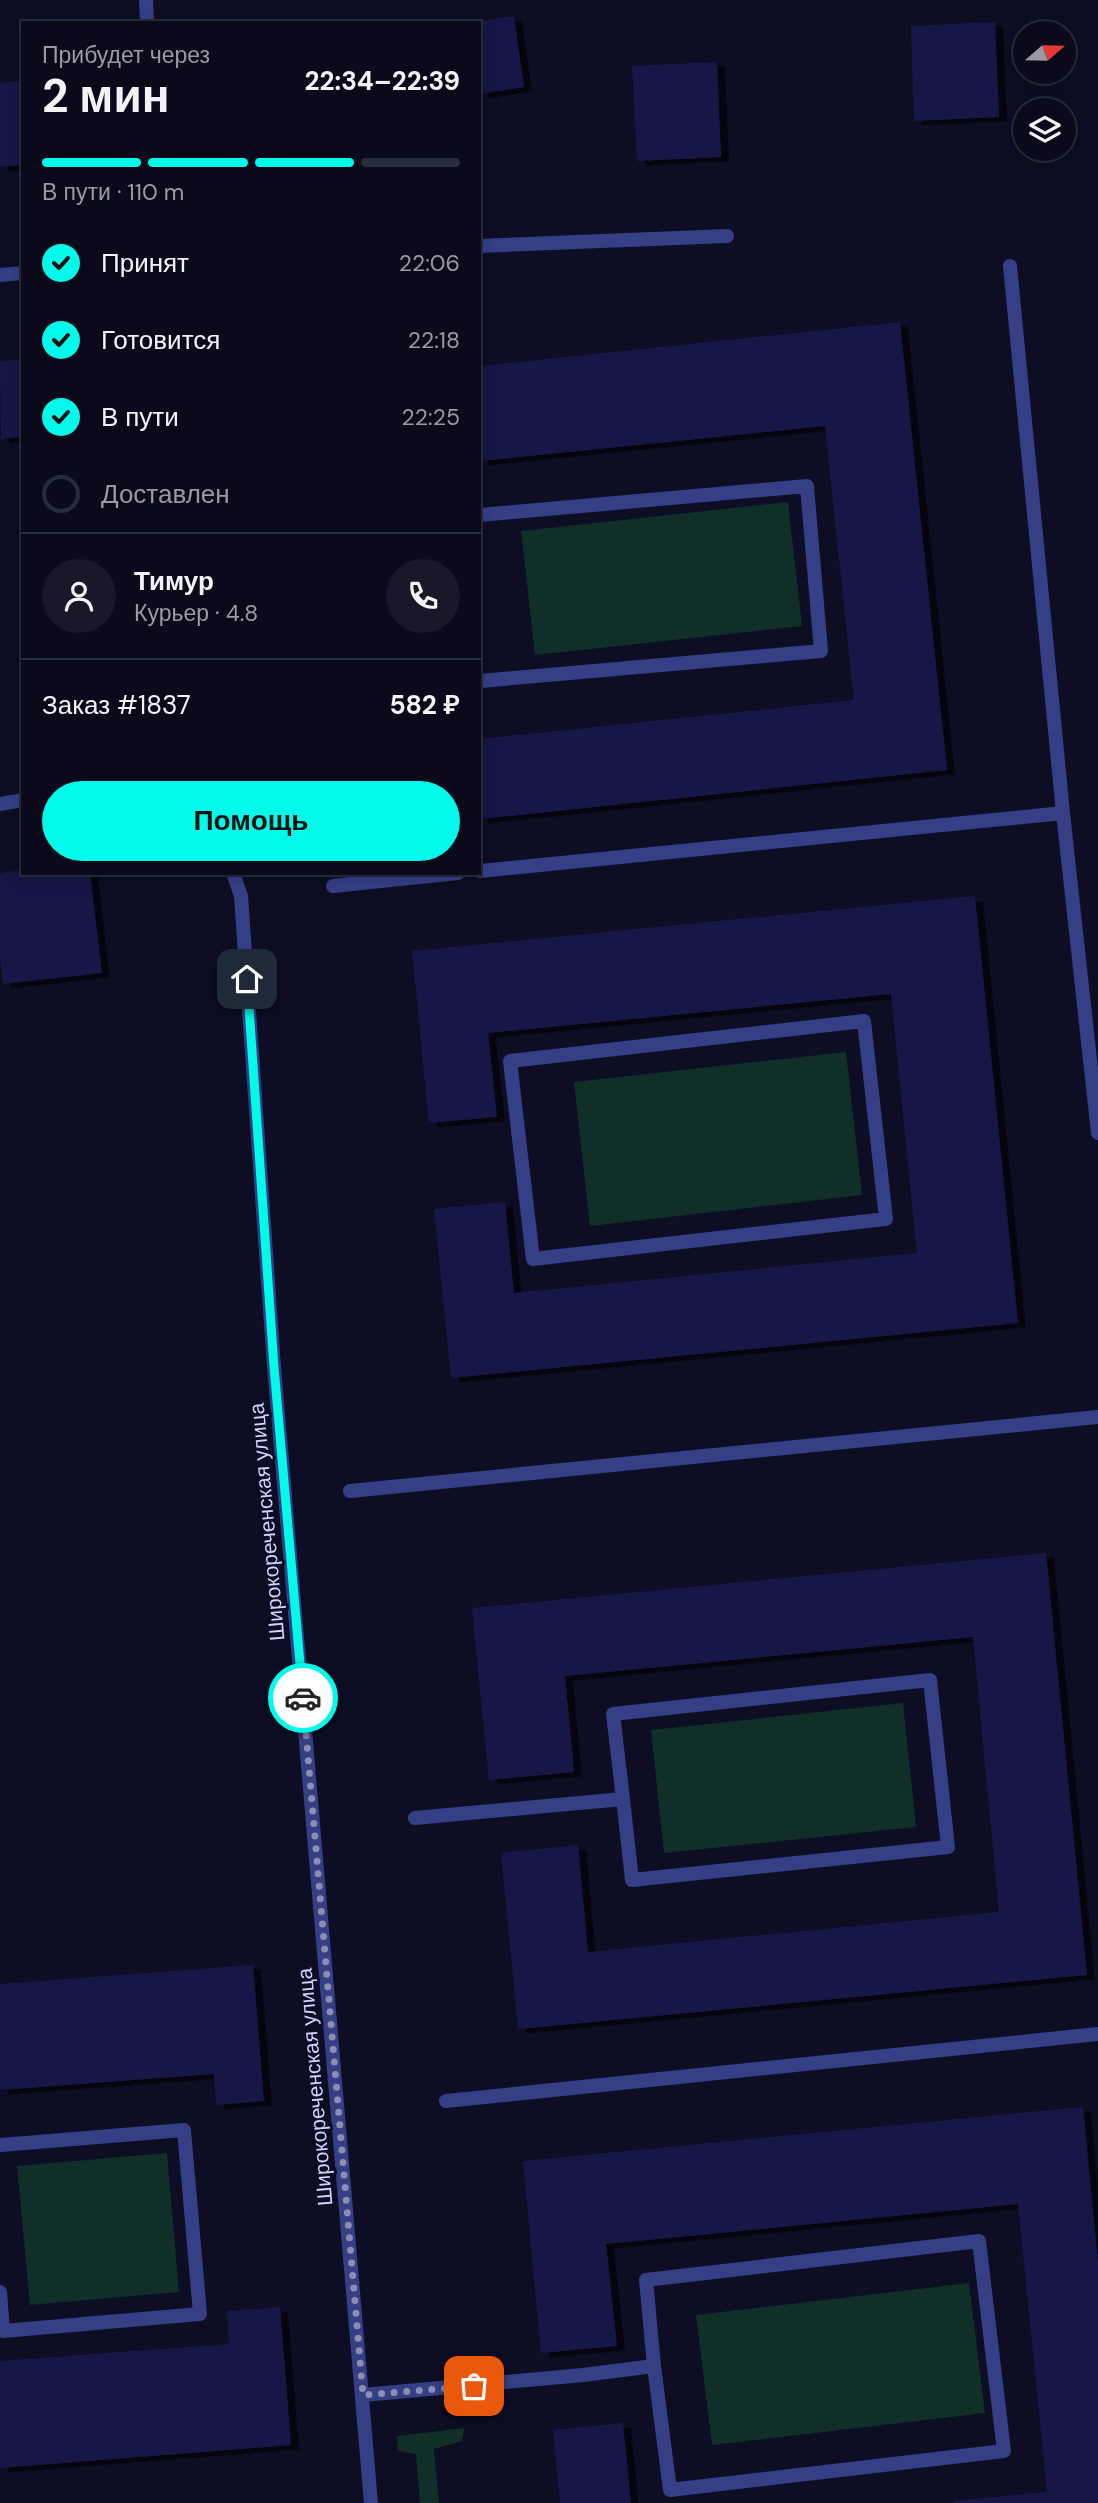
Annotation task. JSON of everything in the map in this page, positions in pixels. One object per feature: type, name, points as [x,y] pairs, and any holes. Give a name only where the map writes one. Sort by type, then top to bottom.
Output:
[{"type":"street","points":[[146,0],[147,21]]},
{"type":"street","points":[[481,246],[727,236]]},
{"type":"street","points":[[1010,266],[1063,813],[1098,1133]]},
{"type":"street","points":[[0,275],[21,273]]},
{"type":"street","points":[[481,514],[807,486],[821,651],[481,681]]},
{"type":"street","points":[[0,804],[21,800]]},
{"type":"street","points":[[481,871],[1063,813]]},
{"type":"street","name":"Широкореченская улица","points":[[234,875],[241,896],[274,1367],[371,2503]]},
{"type":"street","points":[[332,886],[439,875]]},
{"type":"street","points":[[864,1021],[886,1219],[533,1259],[510,1061],[864,1021]]},
{"type":"street","points":[[350,1491],[1098,1417]]},
{"type":"street","points":[[930,1680],[948,1847],[632,1880],[623,1799],[613,1714],[930,1680]]},
{"type":"street","points":[[415,1818],[623,1799]]},
{"type":"street","points":[[446,2101],[1098,2034]]},
{"type":"street","points":[[0,2145],[184,2130],[200,2314],[3,2331],[0,2292]]},
{"type":"street","points":[[979,2241],[1004,2451],[670,2490],[654,2366],[646,2280],[979,2241]]},
{"type":"street","points":[[363,2395],[654,2366]]},
{"type":"green space","points":[[788,502],[802,626],[535,655],[521,531]]},
{"type":"green space","points":[[846,1052],[862,1195],[590,1226],[574,1082]]},
{"type":"green space","points":[[903,1703],[916,1827],[664,1853],[651,1730]]},
{"type":"green space","points":[[167,2153],[179,2292],[30,2305],[17,2166]]},
{"type":"green space","points":[[969,2283],[985,2413],[712,2445],[696,2315]]},
{"type":"green space","points":[[464,2428],[462,2441],[434,2449],[439,2503],[420,2503],[416,2454],[398,2451],[397,2436]]},
{"type":"building","points":[[514,16],[524,87],[481,94],[480,21]]},
{"type":"building","points":[[995,22],[999,117],[914,121],[911,26]]},
{"type":"building","points":[[717,62],[721,157],[637,161],[632,66]]},
{"type":"building","points":[[21,81],[21,165],[0,167],[0,83]]},
{"type":"building","points":[[900,322],[947,770],[481,819],[481,739],[854,700],[825,426],[481,461],[481,366]]},
{"type":"building","points":[[21,359],[21,437],[1,439],[0,361]]},
{"type":"building","points":[[21,870],[21,875],[90,875],[102,973],[3,984],[0,955],[0,873]]},
{"type":"building","points":[[975,896],[1018,1323],[451,1378],[434,1209],[505,1202],[514,1293],[917,1253],[891,994],[488,1033],[497,1117],[429,1123],[412,951]]},
{"type":"building","points":[[1046,1553],[1087,1975],[518,2029],[501,1853],[578,1845],[588,1952],[999,1912],[973,1637],[565,1676],[574,1772],[489,1780],[472,1608]]},
{"type":"building","points":[[253,1965],[264,2101],[216,2105],[214,2074],[0,2090],[0,1984]]},
{"type":"building","points":[[1083,2107],[1098,2263],[1098,2503],[953,2503],[1047,2492],[1018,2204],[606,2244],[617,2346],[541,2353],[523,2161]]},
{"type":"building","points":[[280,2307],[291,2445],[0,2468],[0,2361],[229,2344],[227,2311]]},
{"type":"building","points":[[623,2423],[631,2503],[560,2503],[553,2430]]},
{"type":"way so far","points":[[303,1698],[363,2395],[474,2386]]},
{"type":"route","points":[[247,979],[274,1367],[303,1698]]}]
